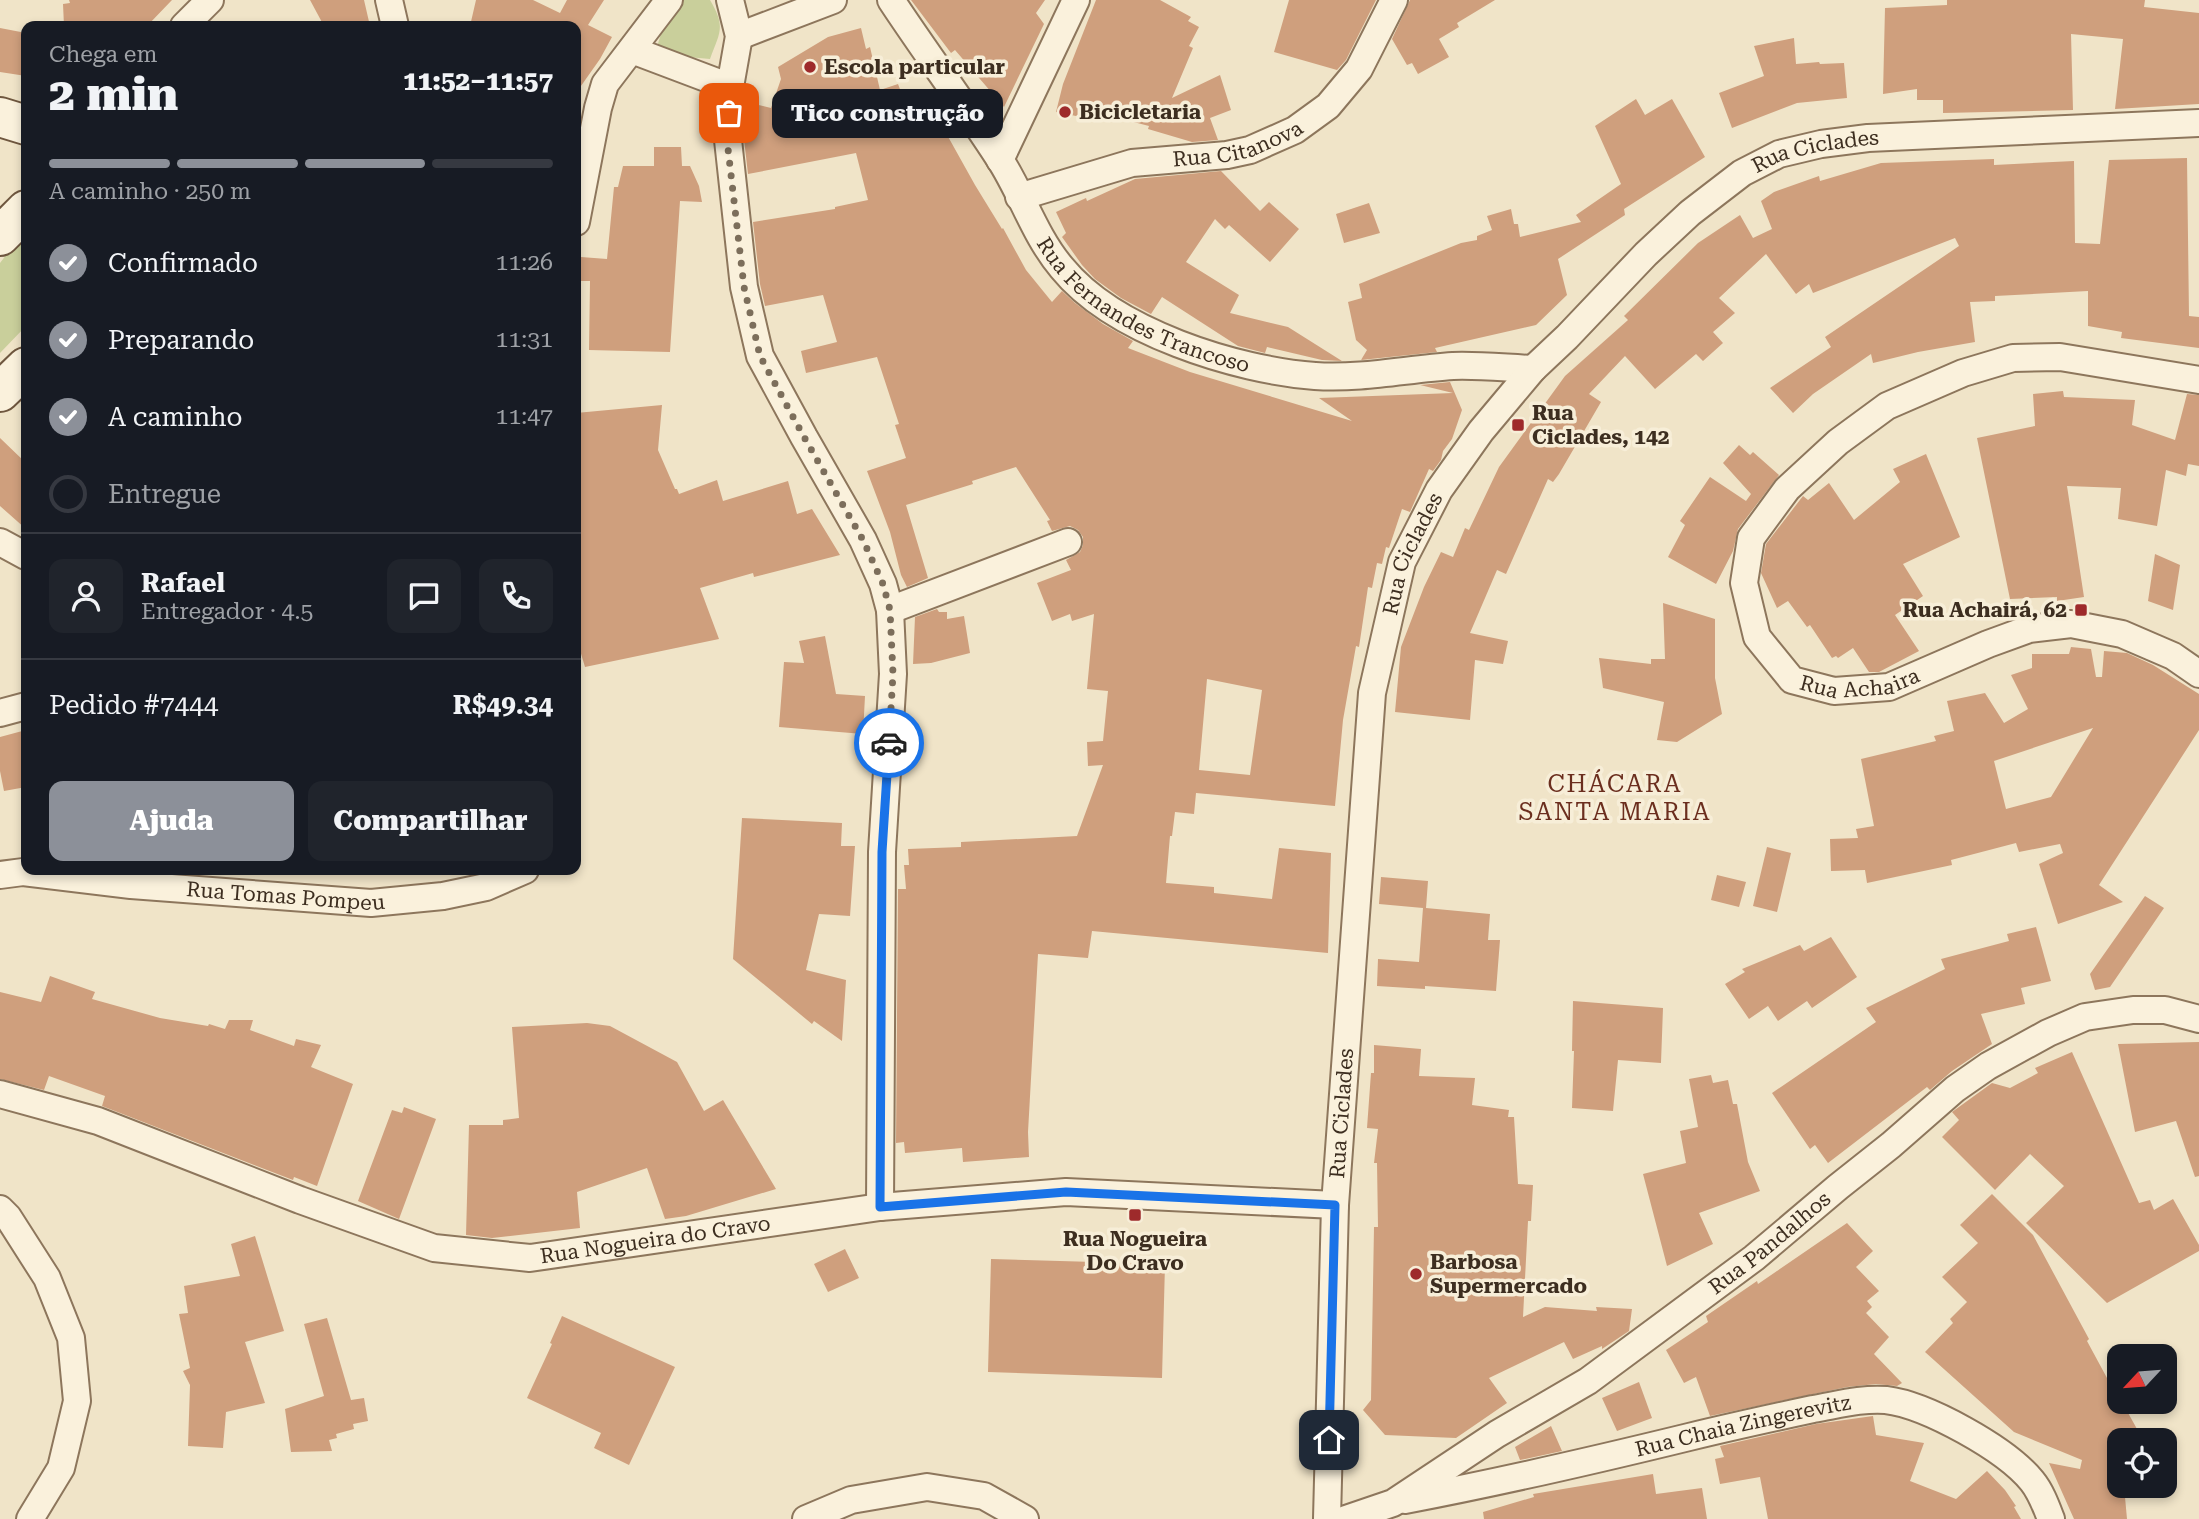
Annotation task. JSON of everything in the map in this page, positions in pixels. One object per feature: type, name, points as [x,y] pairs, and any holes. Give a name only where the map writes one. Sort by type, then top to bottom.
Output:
[{"type":"street","points":[[189,21],[210,0]]},
{"type":"street","points":[[389,0],[395,21]]},
{"type":"street","points":[[581,196],[605,84],[669,0]]},
{"type":"street","points":[[730,0],[738,36],[730,87],[727,140],[744,287],[760,356],[863,540],[883,584],[890,610],[893,674],[882,852],[880,1207]]},
{"type":"street","points":[[738,36],[833,0]]},
{"type":"street","name":"Rua Fernandes Trancoso","points":[[891,0],[1000,159],[1044,245],[1063,270],[1088,294],[1135,324],[1198,352],[1272,370],[1316,376],[1372,375],[1455,366],[1533,369]]},
{"type":"street","points":[[1000,159],[1076,0]]},
{"type":"street","name":"Rua Citanova","points":[[1019,197],[1132,163],[1227,155],[1250,150],[1295,130],[1328,106],[1359,69],[1394,0]]},
{"type":"street","points":[[632,50],[730,87]]},
{"type":"street","points":[[0,117],[21,123]]},
{"type":"street","name":"Rua Ciclades","points":[[1327,1519],[1335,1205],[1372,693],[1402,562],[1439,490],[1481,431],[1533,369],[1646,254],[1690,213],[1742,173],[1779,154],[1821,144],[1868,138],[2199,123]]},
{"type":"street","points":[[0,236],[21,215]]},
{"type":"street","name":"Rua Achaira","points":[[2199,380],[2060,357],[2013,358],[1964,373],[1887,406],[1839,442],[1787,489],[1751,538],[1744,583],[1757,637],[1793,680],[1834,691],[1889,687],[2029,629],[2071,624],[2122,634],[2173,656],[2199,674]]},
{"type":"street","points":[[0,392],[21,372]]},
{"type":"street","points":[[0,542],[21,553]]},
{"type":"street","points":[[890,610],[1068,542]]},
{"type":"street","points":[[0,713],[21,707]]},
{"type":"street","name":"Rua Tomas Pompeu","points":[[46,875],[131,886],[371,903],[443,896],[486,887],[514,875]]},
{"type":"street","name":"Rua Pandalhos","points":[[1346,1519],[1393,1503],[1497,1434],[1588,1381],[1677,1316],[1714,1285],[1754,1258],[1955,1089],[1988,1066],[2048,1033],[2085,1017],[2115,1012],[2165,1010],[2199,1019]]},
{"type":"street","name":"Rua Nogueira do Cravo","points":[[0,1094],[98,1121],[300,1200],[435,1248],[530,1258],[880,1207],[1066,1192],[1335,1205]]},
{"type":"street","points":[[0,1209],[8,1217],[47,1278],[71,1338],[77,1401],[61,1468],[30,1519]]},
{"type":"street","name":"Rua Chaia Zingerevitz","points":[[1393,1503],[1518,1478],[1765,1419],[1863,1400],[1885,1400],[1910,1405],[1938,1417],[1996,1450],[2032,1481],[2051,1519]]},
{"type":"street","points":[[806,1519],[851,1500],[927,1486],[984,1508],[1025,1519]]},
{"type":"green space","points":[[677,0],[710,0],[720,23],[720,30],[710,59],[655,54],[662,30]]},
{"type":"green space","points":[[21,236],[21,331],[0,353],[0,263]]},
{"type":"building","points":[[69,0],[172,0],[152,21],[64,21],[63,4],[70,3]]},
{"type":"building","points":[[310,0],[364,0],[369,21],[321,21]]},
{"type":"building","points":[[476,0],[533,0],[560,13],[567,0],[604,0],[588,25],[612,37],[581,86],[581,21],[471,21]]},
{"type":"building","points":[[911,0],[1045,0],[1036,13],[1044,24],[1004,107],[955,50],[951,53]]},
{"type":"building","points":[[1096,0],[1160,0],[1191,17],[1188,21],[1199,27],[1189,46],[1193,48],[1172,98],[1220,75],[1231,110],[1210,118],[1218,140],[1192,142],[1148,129],[1149,126],[1087,110],[1086,118],[1056,112],[1063,84]]},
{"type":"building","points":[[1289,0],[1376,0],[1346,60],[1337,70],[1274,52]]},
{"type":"building","points":[[1410,0],[1495,0],[1457,23],[1459,27],[1439,39],[1449,57],[1418,74],[1412,63],[1407,65],[1392,39]]},
{"type":"building","points":[[1947,0],[2145,0],[2144,7],[2199,13],[2199,104],[2115,109],[2123,39],[2071,34],[2073,110],[1943,113],[1943,100],[1917,100],[1917,89],[1883,94],[1885,8],[1947,5]]},
{"type":"building","points":[[0,28],[21,32],[21,75],[0,72]]},
{"type":"building","points":[[861,28],[866,49],[870,47],[880,90],[898,84],[906,105],[921,99],[942,135],[946,133],[1026,270],[1052,302],[1062,291],[1103,324],[1133,341],[1128,348],[1190,372],[1352,421],[1319,398],[1453,393],[1420,385],[1450,382],[1462,410],[1452,439],[1433,471],[1429,469],[1410,512],[1402,509],[1382,564],[1377,563],[1372,588],[1368,587],[1359,647],[1356,646],[1343,720],[1335,806],[1196,793],[1194,814],[1175,812],[1166,883],[1214,887],[1214,893],[1272,899],[1279,848],[1331,853],[1328,953],[1092,931],[1088,958],[1038,954],[1028,1132],[1029,1157],[963,1162],[962,1148],[905,1153],[904,1142],[896,1143],[898,889],[906,889],[904,865],[909,865],[908,849],[961,847],[961,842],[1077,836],[1103,765],[1088,766],[1087,742],[1103,741],[1108,691],[1087,689],[1094,614],[1072,621],[1070,614],[1052,621],[1037,583],[1071,570],[1066,560],[1080,552],[1083,537],[1078,530],[1070,526],[1052,531],[1047,521],[1050,520],[1016,467],[906,505],[928,578],[907,587],[867,471],[906,458],[895,425],[899,424],[877,357],[806,373],[801,351],[837,342],[823,295],[765,306],[760,284],[753,222],[835,209],[868,200],[856,153],[748,174],[744,139],[746,102],[771,108],[781,79],[778,67],[828,37]],"holes":[[[1207,679],[1262,690],[1250,775],[1199,770]]]},
{"type":"building","points":[[1794,38],[1796,64],[1844,63],[1847,98],[1797,103],[1732,128],[1719,93],[1764,76],[1754,46]]},
{"type":"building","points":[[1636,99],[1645,115],[1672,99],[1705,157],[1624,209],[1625,215],[1558,259],[1567,295],[1536,325],[1435,348],[1437,352],[1361,360],[1367,350],[1356,340],[1348,302],[1362,298],[1359,284],[1461,243],[1477,240],[1477,236],[1492,230],[1487,216],[1511,209],[1520,237],[1581,222],[1576,215],[1621,184],[1595,126]]},
{"type":"building","points":[[654,147],[681,147],[682,166],[690,166],[699,186],[702,202],[680,201],[670,352],[589,350],[590,281],[581,281],[581,257],[607,259],[614,187],[618,187],[623,166],[654,166]]},
{"type":"building","points":[[2187,158],[2189,316],[2199,317],[2199,348],[2121,338],[2122,332],[2088,326],[2088,291],[1995,296],[1995,301],[1970,302],[1975,342],[1873,363],[1871,354],[1813,394],[1793,413],[1770,388],[1831,347],[1825,337],[1959,246],[1955,238],[1813,293],[1809,284],[1796,294],[1766,254],[1719,298],[1735,313],[1713,332],[1723,343],[1703,361],[1696,354],[1655,389],[1625,356],[1589,394],[1601,402],[1559,474],[1553,482],[1548,479],[1506,574],[1497,570],[1470,633],[1508,641],[1503,664],[1475,660],[1470,720],[1395,712],[1401,647],[1441,552],[1453,557],[1465,528],[1469,530],[1499,467],[1565,376],[1628,320],[1624,316],[1698,243],[1740,215],[1753,238],[1772,229],[1761,201],[1774,192],[1819,176],[1820,181],[1881,163],[1994,159],[1994,165],[2074,161],[2075,243],[2100,244],[2109,160]]},
{"type":"building","points":[[1221,171],[1260,211],[1269,202],[1299,229],[1270,262],[1229,225],[1225,229],[1215,219],[1186,262],[1239,295],[1230,313],[1288,327],[1342,361],[1322,360],[1267,347],[1265,353],[1238,346],[1162,297],[1151,314],[1121,298],[1095,279],[1062,237],[1066,233],[1056,212],[1086,198],[1087,201],[1135,179]]},
{"type":"building","points":[[1369,203],[1380,233],[1344,243],[1336,214]]},
{"type":"building","points":[[2063,391],[2064,397],[2135,400],[2132,425],[2175,440],[2187,394],[2199,395],[2199,466],[2188,464],[2186,476],[2166,470],[2157,526],[2118,519],[2121,488],[2067,486],[2084,597],[2057,601],[2057,597],[2010,599],[1977,438],[2035,426],[2033,394]]},
{"type":"building","points":[[662,405],[658,450],[679,494],[717,480],[723,501],[788,481],[797,514],[812,509],[840,555],[754,577],[753,573],[700,588],[719,639],[585,667],[581,654],[581,413]]},
{"type":"building","points":[[0,438],[21,458],[21,525],[0,506]]},
{"type":"building","points":[[1739,445],[1750,455],[1753,452],[1779,475],[1738,529],[1733,551],[1716,584],[1668,557],[1685,525],[1680,521],[1710,477],[1746,501],[1751,494],[1723,463]]},
{"type":"building","points":[[1926,454],[1960,537],[1903,564],[1923,596],[1895,615],[1919,651],[1879,672],[1869,672],[1853,648],[1838,658],[1832,658],[1810,625],[1807,627],[1788,601],[1777,608],[1761,573],[1766,544],[1803,496],[1808,500],[1829,483],[1854,520],[1900,482],[1893,469]]},
{"type":"building","points":[[2155,554],[2180,565],[2173,610],[2148,601]]},
{"type":"building","points":[[1663,603],[1715,619],[1715,678],[1722,714],[1677,742],[1657,740],[1664,702],[1603,688],[1599,658],[1651,664],[1651,659],[1665,659]]},
{"type":"building","points":[[937,609],[939,612],[947,612],[947,619],[964,616],[970,653],[931,663],[913,664],[915,617]]},
{"type":"building","points":[[825,636],[836,694],[865,696],[863,734],[779,727],[784,662],[804,663],[799,641]]},
{"type":"building","points":[[2071,647],[2091,649],[2096,677],[2102,677],[2104,651],[2127,653],[2153,665],[2199,694],[2199,730],[2099,885],[2123,902],[2058,924],[2039,864],[2063,853],[2060,844],[2019,852],[2016,843],[1951,860],[1952,865],[1867,883],[1865,870],[1831,871],[1830,839],[1858,838],[1856,829],[1874,826],[1861,759],[1936,741],[1934,736],[1954,731],[1947,701],[1985,693],[2004,723],[2028,709],[2011,675],[2032,668],[2032,654],[2069,654]],"holes":[[[2093,728],[2051,797],[2006,809],[1994,761]]]},
{"type":"building","points":[[21,731],[21,788],[4,791],[0,771],[0,737]]},
{"type":"building","points":[[742,818],[842,823],[841,846],[855,846],[850,916],[819,914],[806,970],[846,980],[842,1041],[814,1021],[812,1024],[733,959]]},
{"type":"building","points":[[1767,847],[1791,853],[1777,912],[1753,906]]},
{"type":"building","points":[[1717,875],[1746,882],[1739,907],[1711,900]]},
{"type":"building","points":[[1381,877],[1428,881],[1426,908],[1490,914],[1488,940],[1500,940],[1496,991],[1377,986],[1378,959],[1419,962],[1423,908],[1379,904]]},
{"type":"building","points":[[2145,896],[2164,908],[2110,987],[2095,990],[2090,974]]},
{"type":"building","points":[[2036,927],[2051,981],[2021,988],[2025,1004],[1981,1014],[1992,1044],[1952,1071],[1930,1090],[1927,1087],[1828,1163],[1815,1145],[1810,1149],[1772,1093],[1876,1022],[1866,1008],[1945,969],[1941,959],[2009,941],[2007,934]]},
{"type":"building","points":[[1831,937],[1857,977],[1812,1008],[1807,1001],[1778,1021],[1768,1006],[1749,1019],[1725,984],[1745,972],[1742,969],[1800,945],[1804,951]]},
{"type":"building","points":[[50,976],[95,992],[92,999],[160,1018],[208,1026],[209,1024],[225,1029],[229,1020],[253,1020],[250,1030],[294,1046],[296,1039],[321,1045],[311,1067],[353,1084],[317,1186],[294,1177],[293,1180],[102,1106],[105,1096],[49,1076],[44,1090],[0,1079],[0,992],[41,1002]]},
{"type":"building","points":[[1573,1001],[1663,1008],[1661,1063],[1618,1060],[1613,1111],[1572,1108]]},
{"type":"building","points":[[587,1023],[610,1026],[677,1062],[704,1111],[723,1100],[776,1189],[686,1216],[665,1219],[647,1168],[577,1192],[580,1228],[492,1238],[466,1235],[469,1125],[503,1125],[503,1120],[519,1118],[512,1027]]},
{"type":"building","points":[[2199,1042],[2199,1176],[2195,1177],[2176,1121],[2135,1132],[2118,1044]]},
{"type":"building","points":[[1374,1045],[1421,1049],[1419,1076],[1475,1078],[1472,1105],[1509,1110],[1508,1117],[1514,1117],[1518,1184],[1533,1185],[1531,1221],[1528,1221],[1523,1317],[1545,1307],[1597,1311],[1596,1307],[1632,1309],[1629,1331],[1602,1349],[1602,1346],[1573,1359],[1564,1342],[1489,1378],[1507,1403],[1456,1438],[1385,1435],[1363,1410],[1371,1400],[1374,1227],[1378,1227],[1377,1163],[1374,1163],[1378,1129],[1367,1128],[1371,1073],[1374,1073]]},
{"type":"building","points":[[2072,1052],[2139,1203],[2150,1200],[2154,1210],[2173,1199],[2199,1245],[2199,1251],[2107,1303],[2026,1223],[2064,1186],[2030,1154],[1995,1190],[1942,1137],[1959,1120],[1952,1112],[1992,1083],[2010,1088],[2038,1073],[2035,1068]]},
{"type":"building","points":[[1711,1075],[1713,1083],[1728,1080],[1733,1104],[1737,1104],[1748,1162],[1760,1191],[1699,1213],[1713,1244],[1667,1266],[1643,1174],[1686,1163],[1680,1131],[1698,1127],[1689,1079]]},
{"type":"building","points":[[404,1107],[436,1119],[399,1219],[358,1201],[392,1110],[402,1113]]},
{"type":"building","points":[[1992,1194],[2033,1235],[2107,1378],[2107,1414],[2129,1414],[2136,1428],[2107,1428],[2107,1498],[2125,1498],[2127,1519],[2074,1519],[2049,1463],[2080,1469],[2082,1460],[2014,1432],[1925,1352],[1953,1323],[1950,1319],[1967,1302],[1942,1277],[1978,1243],[1960,1225]]},
{"type":"building","points":[[1847,1223],[1873,1251],[1856,1267],[1879,1291],[1867,1301],[1872,1307],[1866,1313],[1889,1337],[1874,1354],[1902,1383],[1897,1386],[1876,1384],[1847,1387],[1710,1416],[1696,1377],[1684,1383],[1666,1350],[1708,1322],[1706,1316]]},
{"type":"building","points":[[255,1236],[284,1331],[245,1342],[265,1403],[226,1412],[223,1448],[188,1446],[190,1385],[183,1371],[190,1368],[179,1314],[188,1313],[184,1286],[240,1276],[231,1244]]},
{"type":"building","points":[[845,1249],[859,1278],[828,1292],[814,1264]]},
{"type":"building","points":[[991,1259],[1165,1264],[1162,1378],[988,1372]]},
{"type":"building","points":[[562,1316],[675,1367],[629,1465],[594,1448],[601,1433],[527,1398]]},
{"type":"building","points":[[327,1318],[351,1400],[364,1398],[368,1421],[353,1424],[354,1429],[336,1434],[337,1438],[329,1440],[332,1451],[291,1452],[285,1409],[324,1396],[304,1324]]},
{"type":"building","points":[[1639,1382],[1652,1418],[1617,1431],[1602,1398]]},
{"type":"building","points":[[1873,1416],[1876,1435],[1924,1443],[1910,1481],[1956,1499],[1987,1471],[2005,1490],[2021,1519],[1768,1519],[1760,1477],[1720,1484],[1715,1459],[1724,1457],[1720,1446],[1816,1424]]},
{"type":"building","points":[[1551,1426],[1562,1451],[1520,1460],[1515,1447]]},
{"type":"building","points":[[1653,1474],[1656,1494],[1702,1488],[1707,1519],[1484,1519],[1483,1512],[1534,1497],[1533,1494]]},
{"type":"way so far","points":[[729,113],[727,140],[744,287],[760,356],[863,540],[883,584],[890,610],[893,674],[889,743]]},
{"type":"place","name":"Escola particular","points":[[810,67]]},
{"type":"place","name":"Bicicletaria","points":[[1065,112]]},
{"type":"place","name":"Tico construção","points":[[729,113]]},
{"type":"place","name":"Rua Ciclades, 142","points":[[1518,425]]},
{"type":"place","name":"Rua Achairá, 62","points":[[2081,610]]},
{"type":"place","name":"Rua Nogueira Do Cravo","points":[[1135,1215]]},
{"type":"place","name":"Barbosa Supermercado","points":[[1416,1274]]},
{"type":"district","name":"CHÁCARA SANTA MARIA","points":[[1615,798]]},
{"type":"route","points":[[889,743],[882,852],[880,1207],[1066,1192],[1335,1205],[1329,1440]]}]
